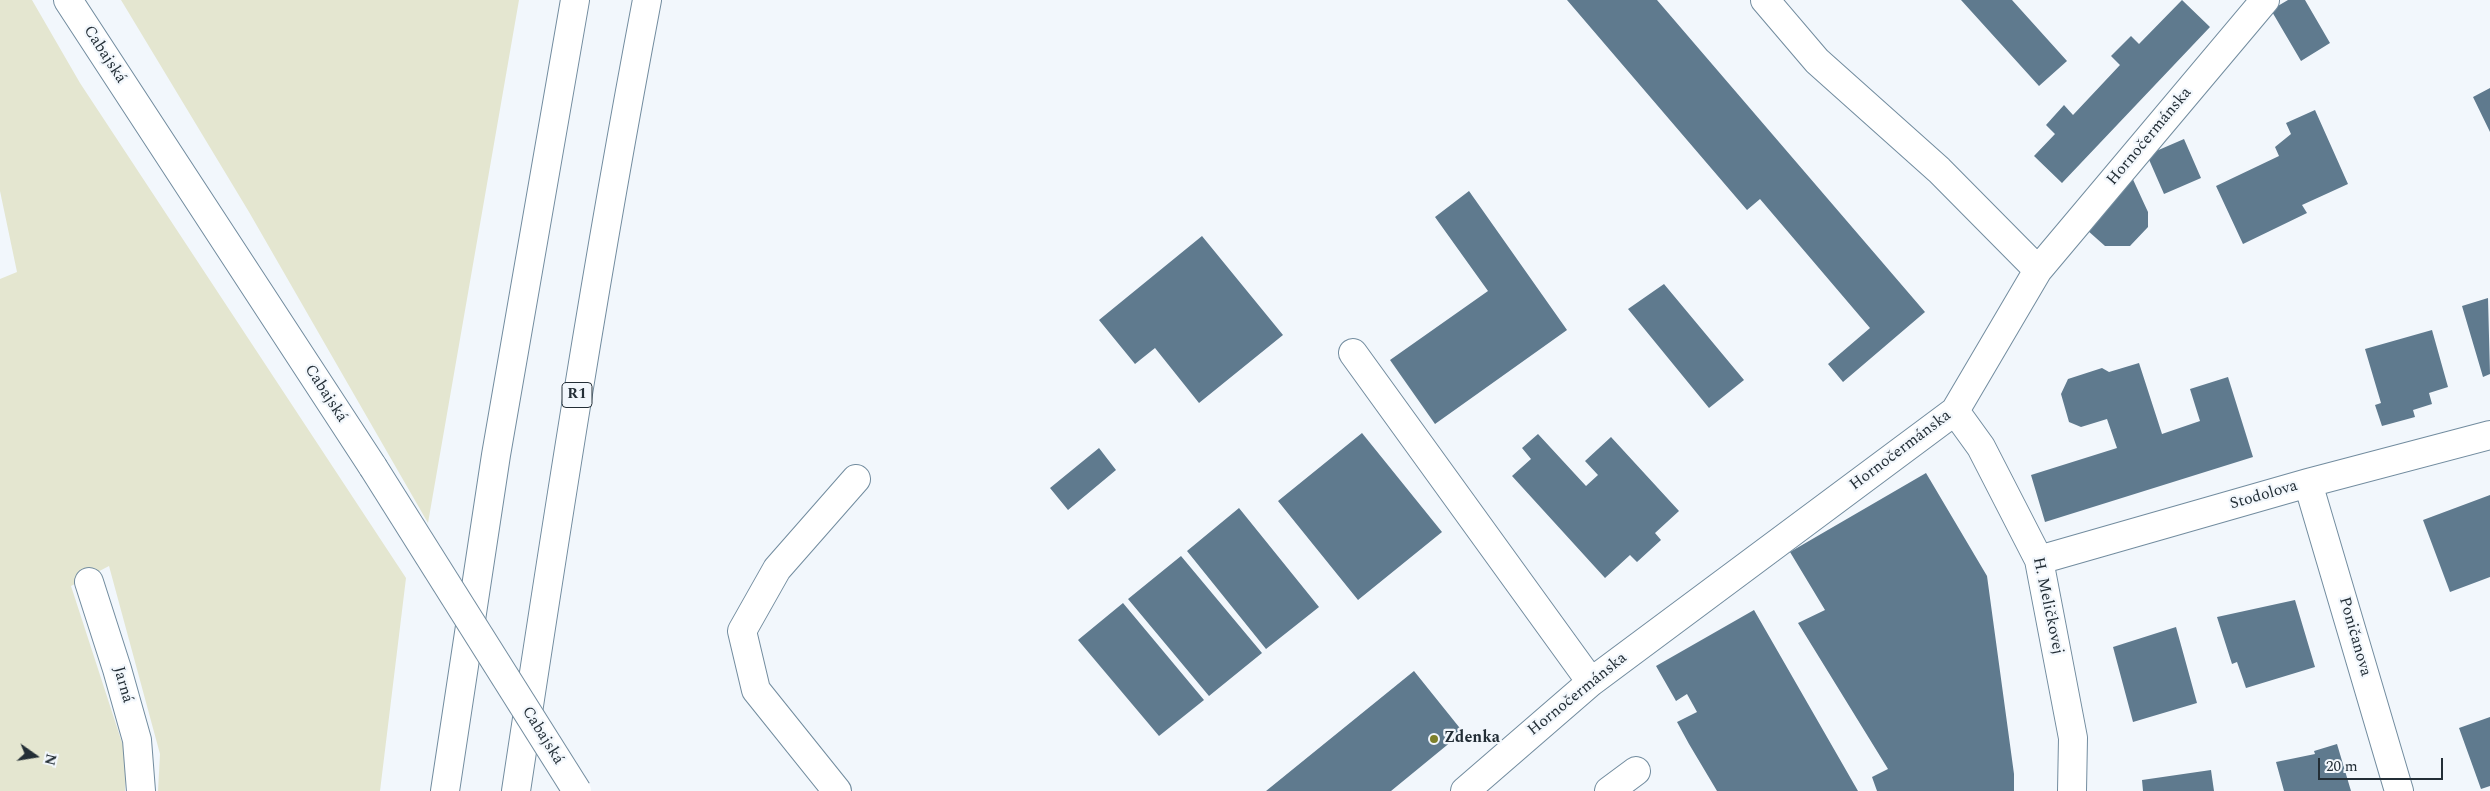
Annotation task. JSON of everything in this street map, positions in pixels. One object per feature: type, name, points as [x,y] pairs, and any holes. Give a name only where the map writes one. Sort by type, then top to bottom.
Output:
[{"type":"main road","name":"Cabajská","points":[[68,0],[373,467],[577,791]]},
{"type":"main road","points":[[445,791],[496,455],[575,0]]},
{"type":"main road","name":"R1","points":[[516,791],[567,457],[614,177],[647,0]]},
{"type":"main road","points":[[1765,0],[1817,61],[1939,170],[2038,270]]},
{"type":"main road","name":"Hornočermánska","points":[[1465,791],[1591,682],[1955,411],[2038,270],[2266,0]]},
{"type":"main road","points":[[1353,353],[1591,682]]},
{"type":"main road","name":"H. Meličkovej","points":[[1955,411],[1981,446],[2040,560],[2073,738],[2072,791]]},
{"type":"main road","name":"Stodolova","points":[[2040,560],[2308,483],[2490,435]]},
{"type":"main road","points":[[837,791],[756,690],[742,631],[777,569],[856,479]]},
{"type":"main road","name":"Poničanova","points":[[2308,483],[2399,791]]},
{"type":"main road","name":"Jarná","points":[[89,582],[118,669],[137,740],[141,791]]},
{"type":"main road","points":[[1609,791],[1636,771]]},
{"type":"green space","points":[[0,0],[32,0],[80,83],[406,578],[380,791],[158,791],[160,754],[109,566],[71,586],[127,758],[125,791],[0,791],[0,279],[17,272],[0,191]]},
{"type":"green space","points":[[121,0],[519,0],[428,523],[249,212]]},
{"type":"building","points":[[1567,0],[1657,0],[1925,312],[1843,382],[1828,364],[1870,328],[1760,199],[1747,210]]},
{"type":"building","points":[[1961,0],[2012,0],[2067,61],[2039,86]]},
{"type":"building","points":[[2182,0],[2210,27],[2062,183],[2034,156],[2055,134],[2046,125],[2064,105],[2073,115],[2120,65],[2111,56],[2131,36],[2139,44]]},
{"type":"building","points":[[2288,0],[2305,0],[2330,43],[2301,61],[2271,10]]},
{"type":"building","points":[[2490,88],[2490,132],[2473,97]]},
{"type":"building","points":[[2315,110],[2348,184],[2302,205],[2307,213],[2243,244],[2216,186],[2279,156],[2275,147],[2291,134],[2286,123]]},
{"type":"building","points":[[2184,139],[2201,178],[2164,194],[2147,155]]},
{"type":"building","points":[[2130,173],[2148,212],[2148,227],[2130,246],[2105,246],[2087,230]]},
{"type":"building","points":[[1469,191],[1567,330],[1435,424],[1390,360],[1488,291],[1435,217]]},
{"type":"building","points":[[1202,236],[1283,335],[1199,403],[1155,348],[1135,364],[1099,320]]},
{"type":"building","points":[[1664,284],[1744,380],[1709,408],[1628,309]]},
{"type":"building","points":[[2488,298],[2490,374],[2483,377],[2462,306]]},
{"type":"building","points":[[2432,330],[2448,387],[2429,393],[2432,404],[2413,410],[2415,417],[2382,426],[2375,405],[2381,403],[2365,349]]},
{"type":"building","points":[[2139,363],[2162,434],[2200,421],[2190,389],[2228,377],[2253,457],[2045,522],[2031,475],[2117,448],[2107,419],[2081,427],[2069,422],[2061,394],[2068,379],[2102,368],[2109,372]]},
{"type":"building","points":[[1362,433],[1442,532],[1358,600],[1278,501]]},
{"type":"building","points":[[1538,434],[1586,486],[1598,475],[1585,461],[1611,437],[1679,511],[1655,533],[1661,540],[1637,562],[1630,555],[1605,578],[1512,476],[1531,459],[1522,448]]},
{"type":"building","points":[[1099,448],[1116,470],[1068,510],[1050,488]]},
{"type":"building","points":[[1926,473],[1987,576],[2014,774],[2014,791],[1877,791],[1872,777],[1888,769],[1798,623],[1825,610],[1790,552]]},
{"type":"building","points":[[2490,495],[2490,577],[2450,592],[2423,520]]},
{"type":"building","points":[[1239,508],[1319,607],[1266,649],[1187,551]]},
{"type":"building","points":[[1181,556],[1262,653],[1209,696],[1128,599]]},
{"type":"building","points":[[2295,600],[2315,667],[2246,688],[2237,662],[2232,664],[2217,617]]},
{"type":"building","points":[[1123,603],[1204,700],[1159,736],[1078,640]]},
{"type":"building","points":[[1754,610],[1858,791],[1717,791],[1689,744],[1677,722],[1697,712],[1687,694],[1676,701],[1656,666]]},
{"type":"building","points":[[2176,627],[2197,703],[2133,722],[2113,647]]},
{"type":"building","points":[[1414,671],[1463,732],[1391,791],[1266,791]]},
{"type":"building","points":[[2490,717],[2490,786],[2481,789],[2459,728]]},
{"type":"building","points":[[2337,744],[2351,791],[2284,791],[2276,762],[2315,754],[2314,751]]},
{"type":"building","points":[[2211,770],[2214,791],[2143,791],[2142,780]]},
{"type":"place","name":"Zdenka","points":[[1434,739]]}]
